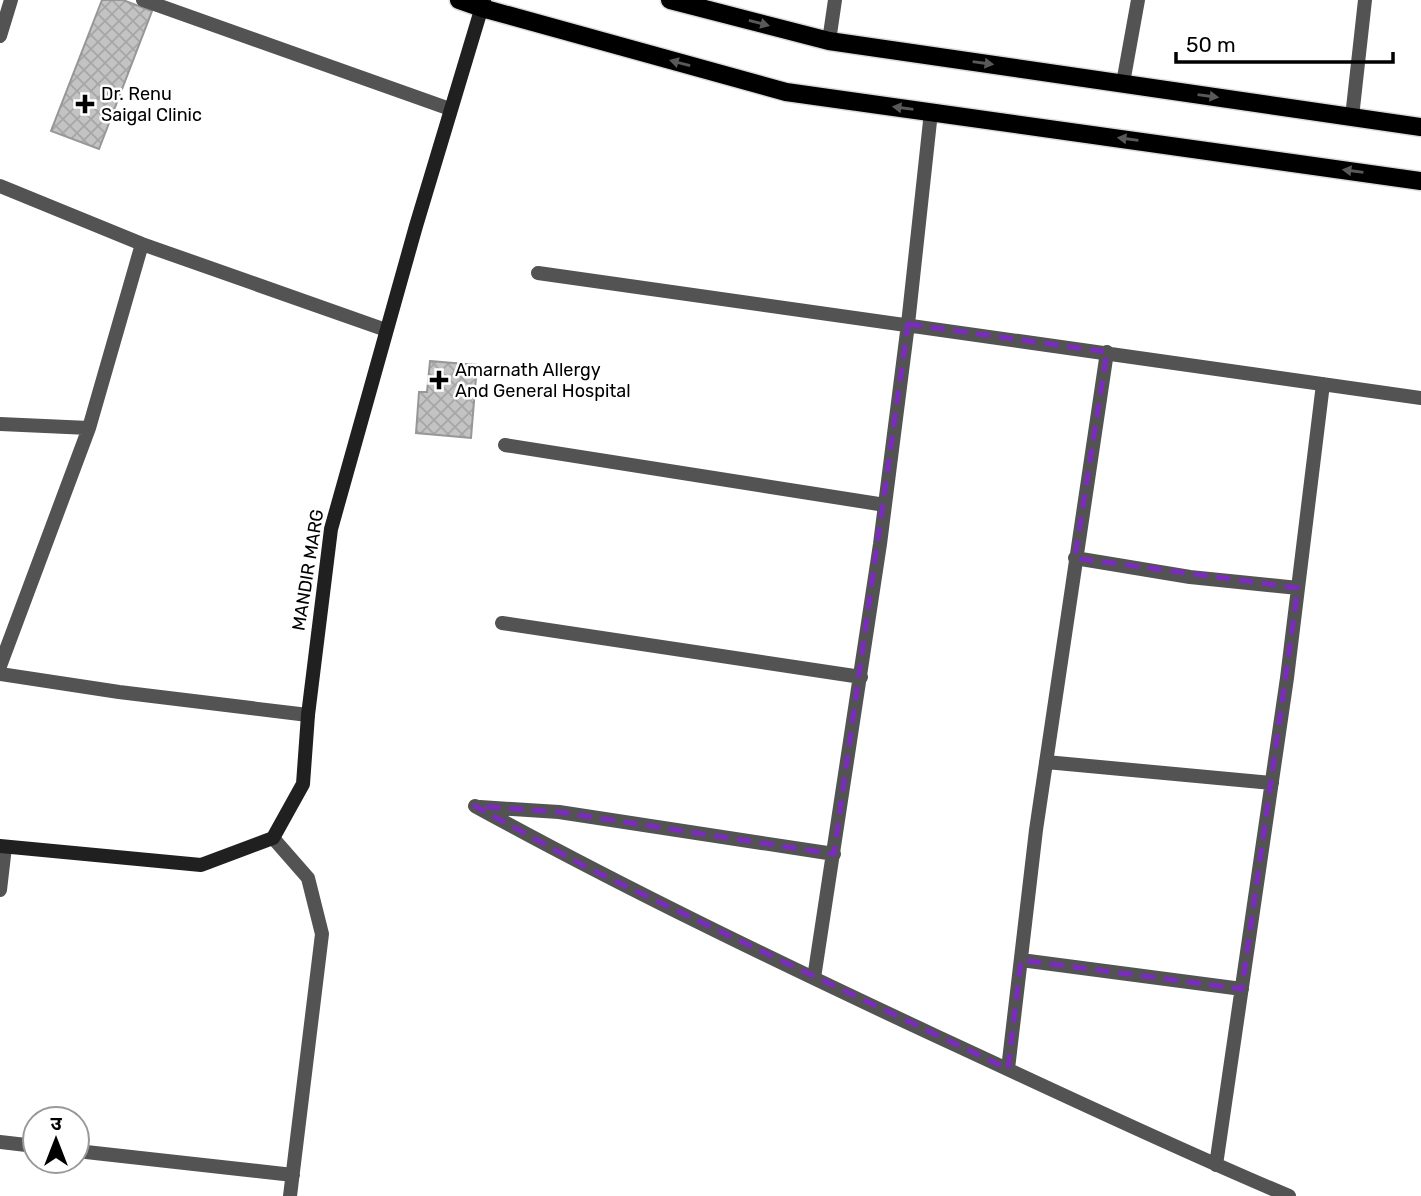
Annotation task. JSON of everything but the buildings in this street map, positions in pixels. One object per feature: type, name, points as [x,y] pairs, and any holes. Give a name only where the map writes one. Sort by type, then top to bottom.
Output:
[{"type":"main road","points":[[459,0],[483,4],[786,92],[1421,181]]},
{"type":"main road","points":[[670,0],[829,41],[1421,127]]},
{"type":"street","points":[[0,36],[11,0]]},
{"type":"street","points":[[143,0],[450,109]]},
{"type":"street","points":[[829,41],[835,0]]},
{"type":"street","points":[[1123,83],[1138,0]]},
{"type":"street","points":[[1352,117],[1365,0]]},
{"type":"street","name":"MANDIR MARG","points":[[273,838],[303,784],[308,715],[331,529],[386,330],[483,4]]},
{"type":"street","points":[[814,978],[885,505],[931,112]]},
{"type":"street","points":[[0,186],[142,244],[386,330]]},
{"type":"street","points":[[0,666],[89,428],[142,244]]},
{"type":"street","points":[[538,273],[1421,398]]},
{"type":"street","points":[[1008,1069],[1046,762],[1107,352]]},
{"type":"street","points":[[1216,1166],[1272,783],[1323,384]]},
{"type":"street","points":[[0,424],[89,428]]},
{"type":"street","points":[[505,445],[885,505]]},
{"type":"street","points":[[1075,558],[1190,577],[1298,588]]},
{"type":"street","points":[[502,623],[861,677]]},
{"type":"street","points":[[0,674],[119,692],[308,715]]},
{"type":"street","points":[[1046,762],[1272,783]]},
{"type":"street","points":[[834,854],[559,812],[475,806],[588,868],[814,978],[1216,1166],[1289,1196]]},
{"type":"street","points":[[0,890],[2,846],[201,866],[273,838],[308,878],[322,934],[290,1196]]},
{"type":"street","points":[[1021,960],[1242,989]]},
{"type":"street","points":[[0,1142],[21,1144]]},
{"type":"street","points":[[91,1153],[293,1175]]},
{"type":"highlighted area","points":[[908,324],[1107,352],[1075,558],[1298,588],[1242,989],[1021,960],[1008,1069],[588,868],[475,806],[559,812],[834,854]]},
{"type":"place","name":"Dr. Renu Saigal Clinic","points":[[85,104]]},
{"type":"place","name":"Amarnath Allergy And General Hospital","points":[[439,380]]}]
